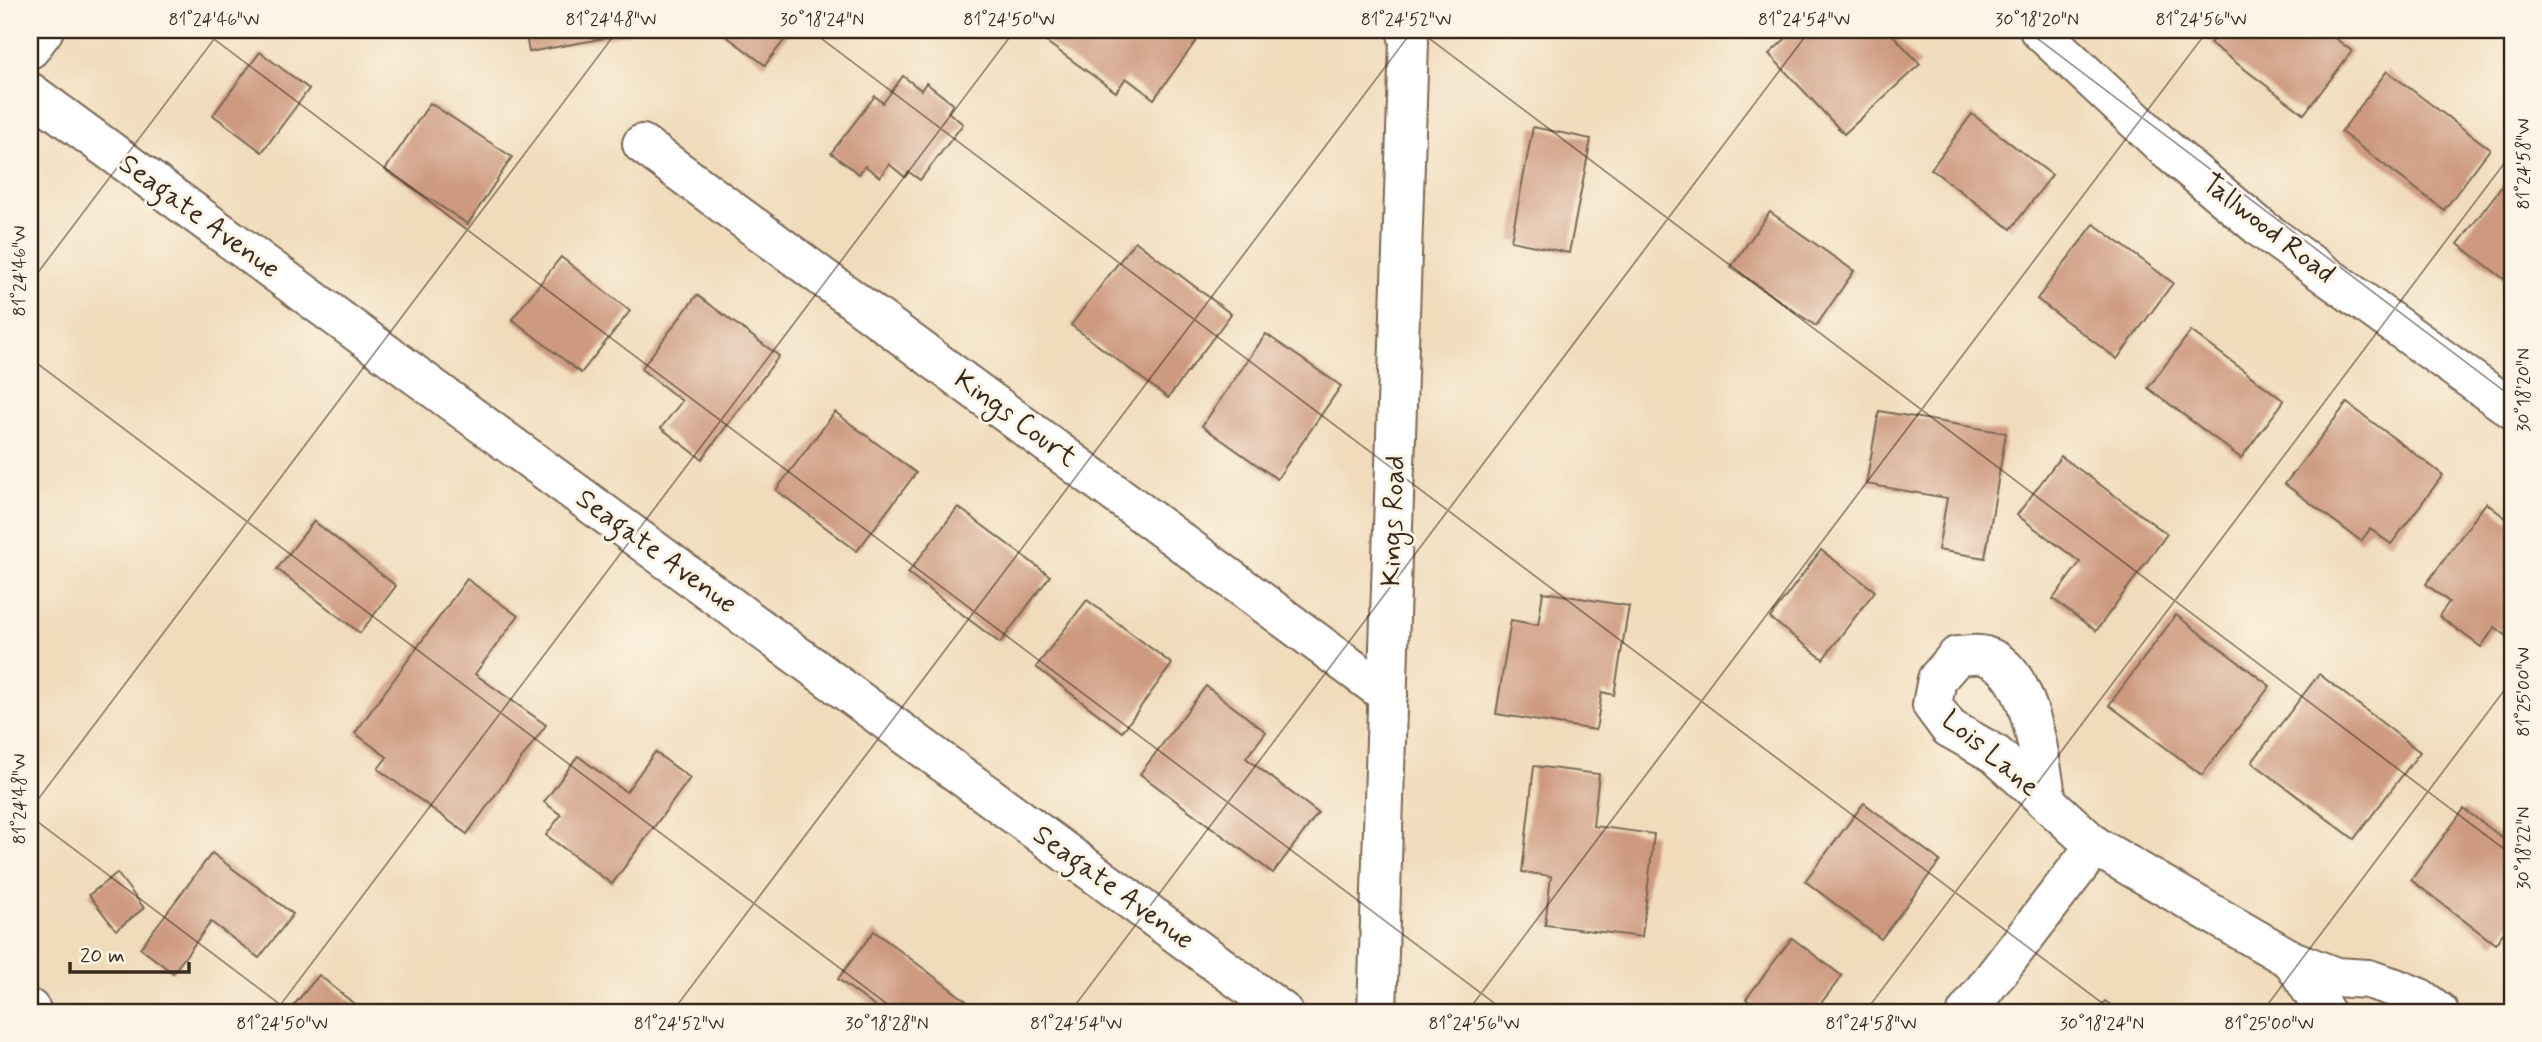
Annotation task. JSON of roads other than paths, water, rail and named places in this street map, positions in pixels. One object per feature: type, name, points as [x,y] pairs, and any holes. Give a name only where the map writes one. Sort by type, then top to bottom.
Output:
[{"type":"street","points":[[30,49],[44,30]]},
{"type":"street","name":"Kings Road","points":[[1377,1012],[1409,55],[1406,30]]},
{"type":"street","name":"Tallwood Road","points":[[2039,30],[2166,149],[2262,229],[2512,409]]},
{"type":"street","name":"Seagate Avenue","points":[[30,92],[1283,1012]]},
{"type":"street","name":"Kings Court","points":[[642,144],[1388,695]]},
{"type":"street","name":"Lois Lane","points":[[2047,802],[2095,846],[2292,960],[2336,976],[2368,979],[2393,987],[2420,998],[2440,1012]]},
{"type":"street","points":[[1967,1012],[2095,846]]},
{"type":"street","name":"Lois Lane","points":[[2292,960],[2325,1012]]}]
